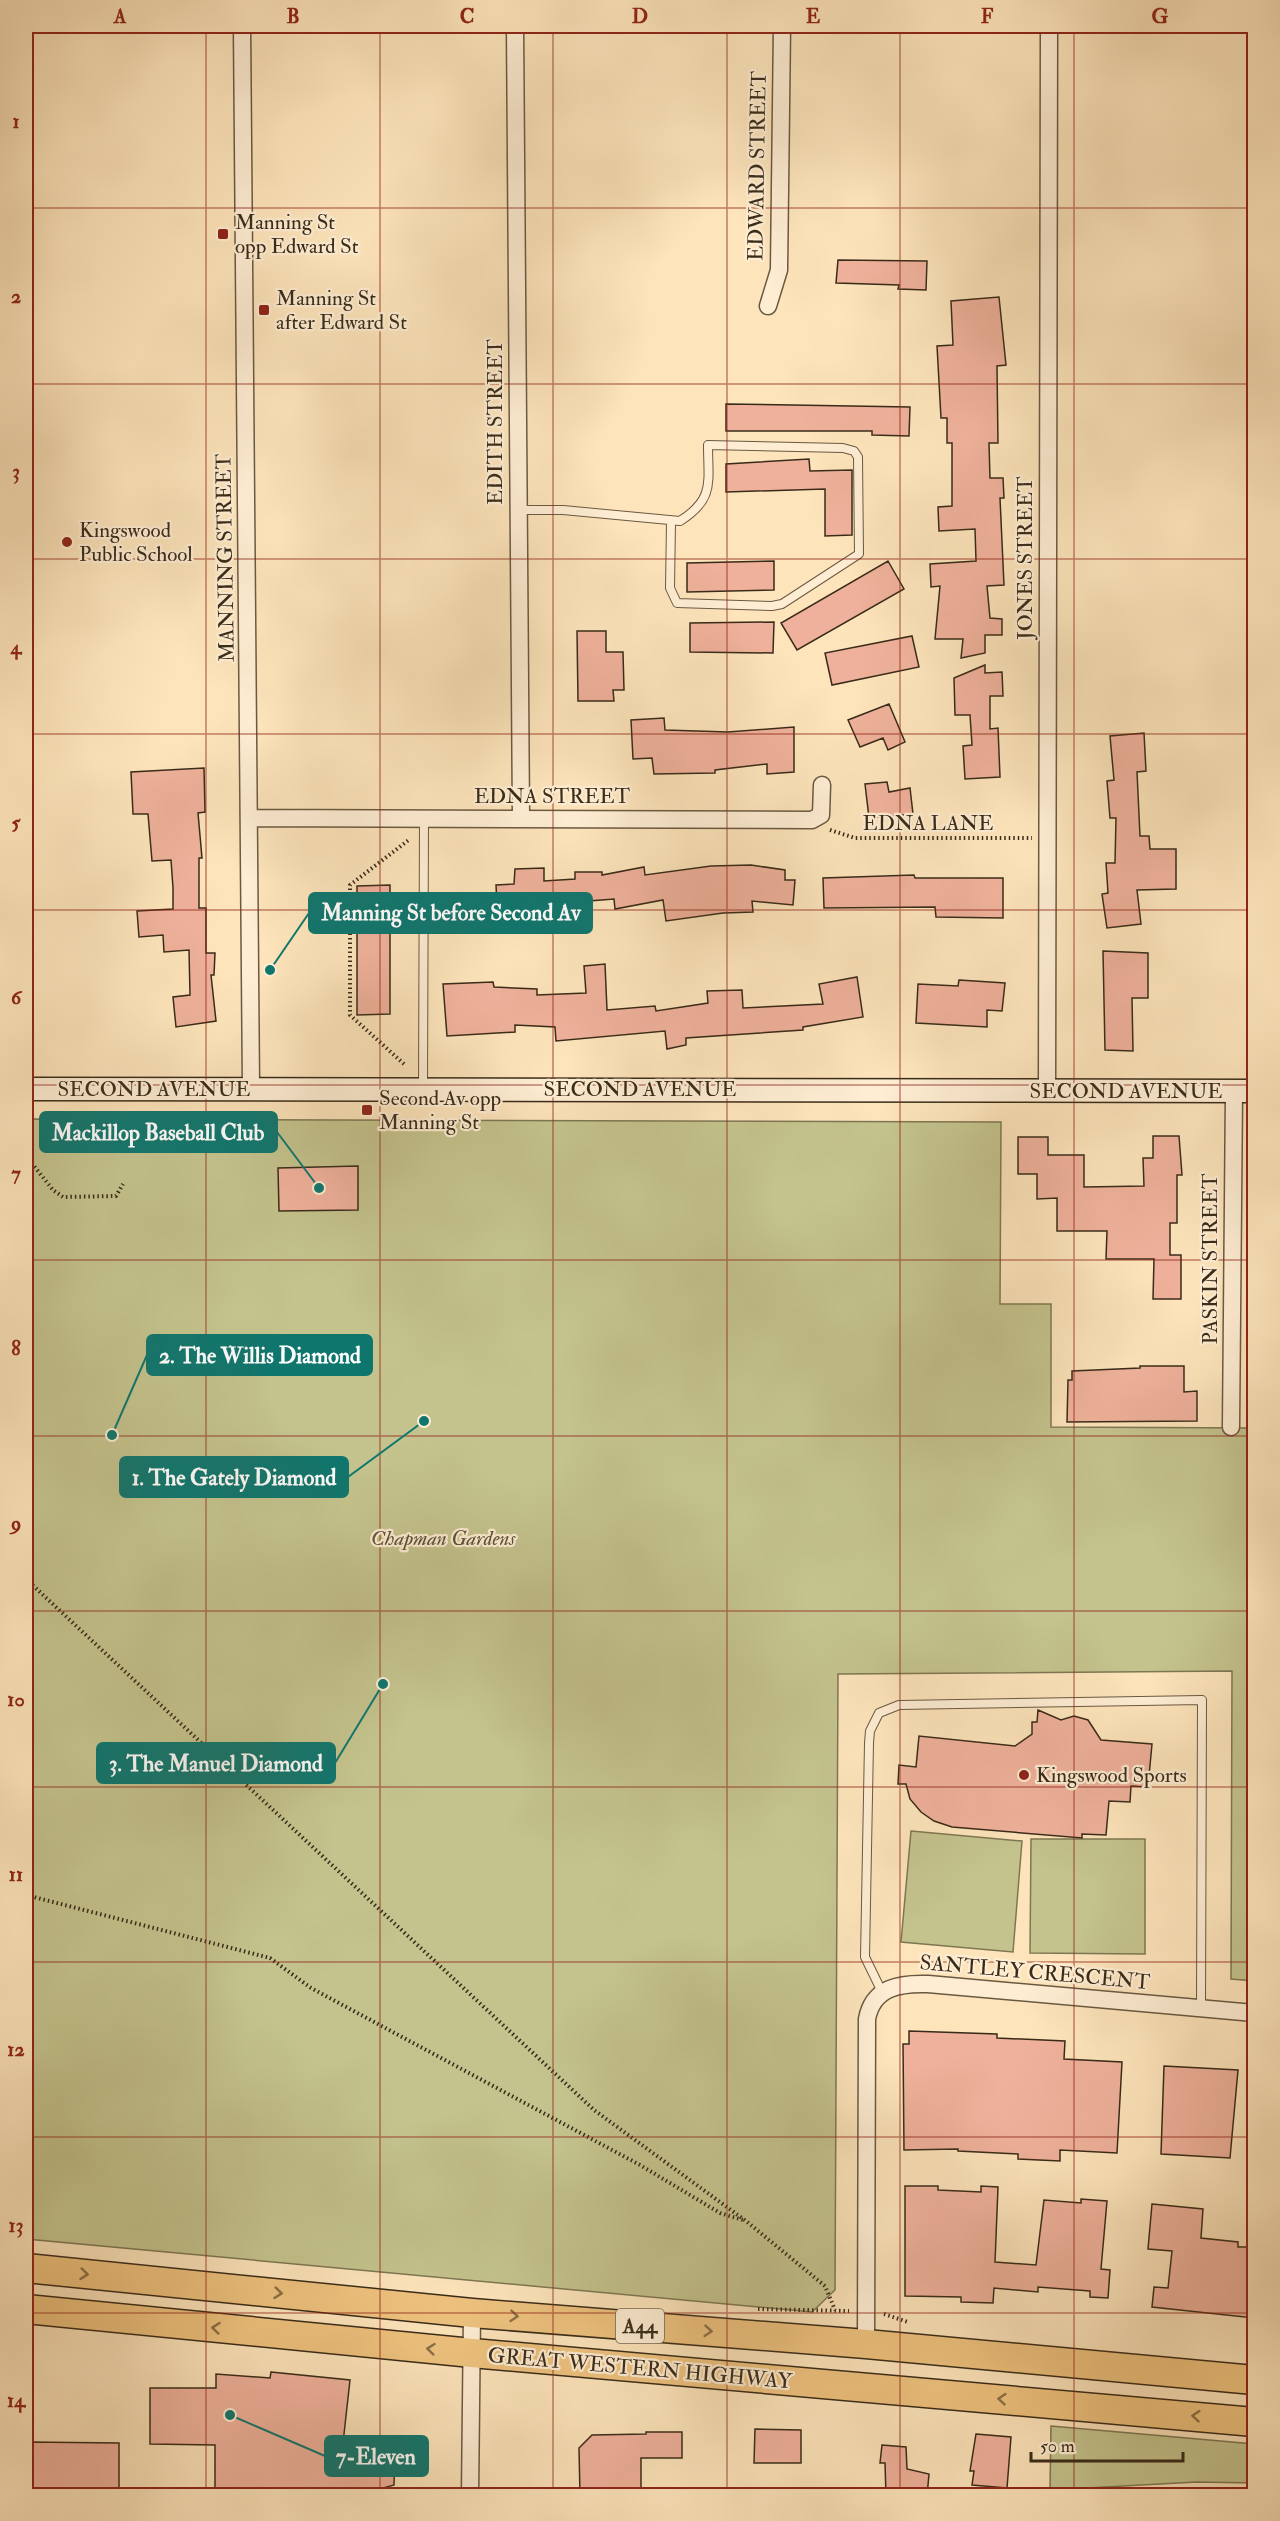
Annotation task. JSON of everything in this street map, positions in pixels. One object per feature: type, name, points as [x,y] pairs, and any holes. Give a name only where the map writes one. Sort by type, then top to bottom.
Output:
[{"type":"highway","name":"GREAT WESTERN HIGHWAY","points":[[26,2268],[472,2313],[866,2344],[1254,2380]]},
{"type":"highway","name":"GREAT WESTERN HIGHWAY","points":[[26,2309],[472,2353],[1254,2422]]},
{"type":"street","name":"MANNING STREET","points":[[242,26],[251,818],[251,1089]]},
{"type":"street","name":"EDITH STREET","points":[[515,26],[520,818]]},
{"type":"street","name":"EDWARD STREET","points":[[768,306],[779,270],[782,26]]},
{"type":"street","name":"JONES STREET","points":[[1047,1091],[1049,26]]},
{"type":"street","points":[[812,820],[821,815],[822,785]]},
{"type":"street","name":"EDNA STREET","points":[[251,818],[812,820]]},
{"type":"street","name":"SECOND AVENUE","points":[[26,1089],[1244,1091]]},
{"type":"street","name":"PASKIN STREET","points":[[1232,1427],[1244,1091]]},
{"type":"street","name":"SANTLEY CRESCENT","points":[[882,1992],[893,1986],[928,1984],[1254,2013]]},
{"type":"street","points":[[866,2344],[867,2019],[869,2008],[882,1992]]},
{"type":"street","points":[[470,2496],[472,2313]]},
{"type":"lane","points":[[518,510],[563,510],[671,522],[680,521],[696,512],[704,503],[708,482],[708,445],[843,448],[854,451],[858,457],[861,551],[856,557],[782,604],[772,606],[677,603],[670,588],[671,522]]},
{"type":"lane","points":[[423,1089],[424,818]]},
{"type":"lane","points":[[882,1992],[865,1957],[869,1743],[870,1731],[879,1713],[899,1705],[1202,1700],[1201,2008]]},
{"type":"path","name":"EDNA LANE","points":[[812,820],[828,830],[855,838],[1047,838]]},
{"type":"path","points":[[404,1064],[350,1015],[350,885],[415,836],[425,836]]},
{"type":"path","points":[[26,1156],[52,1190],[63,1197],[116,1196],[123,1184]]},
{"type":"path","points":[[26,1579],[594,2110],[746,2221],[825,2286],[836,2310]]},
{"type":"path","points":[[26,1895],[270,1958],[310,1988],[640,2165],[720,2213],[746,2221]]},
{"type":"green space","name":"Chapman Gardens","points":[[26,1119],[1001,1122],[1000,1304],[1051,1304],[1051,1427],[1254,1428],[1254,1981],[1231,1979],[1232,1671],[838,1674],[835,2290],[812,2312],[26,2239]]},
{"type":"green space","points":[[911,1831],[1022,1841],[1013,1952],[901,1942]]},
{"type":"green space","points":[[1031,1839],[1145,1839],[1145,1954],[1030,1953]]},
{"type":"green space","points":[[1051,2426],[1254,2444],[1254,2483],[1197,2482],[1050,2490]]},
{"type":"building","points":[[838,260],[927,261],[926,290],[898,289],[899,285],[836,283]]},
{"type":"building","points":[[999,297],[1006,365],[997,366],[998,443],[989,443],[990,478],[1003,478],[1004,498],[1000,498],[1004,585],[987,586],[990,618],[1002,619],[1002,635],[985,635],[985,653],[961,658],[963,639],[935,639],[940,586],[931,587],[930,564],[976,561],[975,529],[939,531],[938,507],[952,506],[952,443],[947,443],[947,418],[941,418],[937,346],[953,345],[951,301]]},
{"type":"building","points":[[726,404],[910,407],[909,436],[872,435],[872,431],[726,431]]},
{"type":"building","points":[[809,459],[810,471],[852,470],[852,535],[825,536],[825,489],[726,492],[726,464]]},
{"type":"building","points":[[774,561],[774,590],[687,592],[687,563]]},
{"type":"building","points":[[888,561],[904,589],[797,650],[781,623]]},
{"type":"building","points":[[774,622],[773,653],[690,652],[690,623]]},
{"type":"building","points":[[577,631],[606,631],[606,652],[623,652],[624,690],[613,690],[614,701],[578,701]]},
{"type":"building","points":[[912,636],[919,667],[832,685],[825,653]]},
{"type":"building","points":[[985,665],[985,673],[1002,672],[1003,696],[990,696],[990,729],[998,728],[1000,777],[965,779],[963,746],[972,745],[970,715],[955,715],[954,678]]},
{"type":"building","points":[[889,704],[905,742],[888,750],[883,738],[860,747],[848,720]]},
{"type":"building","points":[[664,718],[665,730],[728,732],[794,727],[794,772],[767,774],[767,764],[715,770],[715,773],[654,774],[652,758],[633,759],[631,720]]},
{"type":"building","points":[[1144,733],[1146,771],[1137,772],[1140,836],[1149,836],[1150,849],[1176,849],[1176,889],[1137,890],[1141,924],[1107,928],[1102,894],[1108,893],[1106,863],[1115,863],[1116,818],[1110,818],[1107,781],[1114,780],[1110,736]]},
{"type":"building","points":[[204,768],[205,812],[198,813],[202,858],[199,858],[199,908],[206,908],[206,953],[215,953],[214,975],[211,975],[216,1021],[176,1027],[173,997],[190,995],[189,950],[164,952],[163,935],[139,937],[137,911],[173,909],[173,888],[171,860],[152,861],[148,814],[133,814],[131,772]]},
{"type":"building","points":[[887,782],[889,792],[910,788],[913,814],[869,818],[865,784]]},
{"type":"building","points":[[751,865],[785,870],[785,880],[795,880],[793,905],[752,901],[753,912],[723,913],[666,921],[663,900],[615,909],[614,899],[576,902],[576,932],[553,932],[553,918],[514,919],[513,904],[497,905],[496,885],[514,884],[515,869],[544,868],[544,881],[575,879],[575,872],[602,872],[602,875],[644,867],[645,875],[711,866]]},
{"type":"building","points":[[914,875],[915,878],[1003,878],[1003,918],[936,917],[935,907],[824,908],[823,878]]},
{"type":"building","points":[[390,885],[390,1014],[357,1015],[357,886]]},
{"type":"building","points":[[1103,951],[1148,953],[1148,998],[1132,998],[1133,1051],[1105,1050]]},
{"type":"building","points":[[605,964],[607,1010],[655,1006],[656,1011],[708,1003],[707,991],[742,990],[743,1008],[823,1004],[819,984],[857,977],[863,1017],[803,1027],[803,1030],[686,1038],[686,1045],[667,1049],[665,1031],[556,1041],[555,1027],[515,1025],[515,1032],[447,1036],[443,984],[493,982],[494,987],[537,989],[537,995],[586,993],[584,966]]},
{"type":"building","points":[[959,980],[1005,983],[1002,1011],[987,1010],[987,1027],[916,1023],[918,984],[958,986]]},
{"type":"building","points":[[1153,1136],[1179,1136],[1182,1175],[1177,1175],[1177,1223],[1170,1223],[1170,1255],[1181,1255],[1181,1299],[1153,1299],[1154,1259],[1106,1259],[1107,1231],[1057,1231],[1057,1198],[1037,1199],[1037,1174],[1018,1174],[1018,1137],[1048,1137],[1048,1155],[1084,1155],[1084,1187],[1144,1186],[1143,1158],[1153,1158]]},
{"type":"building","points":[[358,1166],[358,1210],[279,1211],[278,1168]]},
{"type":"building","points":[[1140,1366],[1184,1366],[1184,1392],[1197,1391],[1197,1421],[1067,1422],[1068,1380],[1072,1380],[1072,1371],[1140,1368]]},
{"type":"building","name":"Kingswood Sports","points":[[1038,1710],[1061,1720],[1074,1716],[1088,1720],[1101,1740],[1152,1744],[1148,1787],[1131,1786],[1130,1802],[1109,1801],[1106,1835],[1082,1834],[1082,1838],[952,1827],[934,1821],[921,1812],[910,1799],[906,1784],[898,1784],[899,1765],[916,1767],[919,1736],[1015,1746],[1032,1734],[1032,1722],[1037,1722]]},
{"type":"building","points":[[909,2031],[997,2034],[997,2038],[1065,2041],[1064,2059],[1122,2062],[1117,2153],[1060,2150],[1060,2161],[1018,2159],[1018,2154],[958,2151],[958,2149],[904,2150],[903,2044],[909,2044]]},
{"type":"building","points":[[1164,2066],[1238,2070],[1230,2158],[1161,2154]]},
{"type":"building","points":[[905,2186],[938,2186],[938,2190],[981,2192],[981,2186],[998,2187],[995,2262],[1036,2265],[1044,2200],[1081,2203],[1081,2199],[1107,2201],[1101,2269],[1110,2270],[1108,2298],[1090,2297],[1090,2291],[1038,2287],[1038,2292],[994,2288],[993,2303],[961,2302],[961,2297],[905,2296]]},
{"type":"building","points":[[1152,2204],[1203,2209],[1201,2238],[1238,2242],[1238,2247],[1254,2247],[1254,2318],[1152,2307],[1154,2287],[1168,2288],[1172,2251],[1148,2249]]},
{"type":"building","points":[[271,2372],[350,2380],[343,2443],[395,2447],[394,2485],[355,2496],[215,2496],[215,2445],[150,2444],[150,2388],[216,2388],[216,2374],[270,2378]]},
{"type":"building","points":[[755,2429],[801,2430],[801,2463],[754,2463]]},
{"type":"building","points":[[646,2432],[682,2432],[682,2458],[641,2458],[641,2496],[580,2496],[579,2448],[592,2435],[646,2434]]},
{"type":"building","points":[[976,2434],[1011,2437],[1007,2488],[972,2485],[974,2471],[970,2471]]},
{"type":"building","points":[[26,2442],[119,2443],[119,2496],[26,2496]]},
{"type":"building","points":[[882,2445],[906,2447],[907,2469],[929,2474],[927,2496],[886,2496],[885,2463],[880,2463]]},
{"type":"place","name":"Manning St opp Edward St","points":[[223,234]]},
{"type":"place","name":"Manning St after Edward St","points":[[264,310]]},
{"type":"place","name":"Kingswood Public School","points":[[67,542]]},
{"type":"place","name":"Manning St before Second Av","points":[[270,970]]},
{"type":"place","name":"Second Av opp Manning St","points":[[367,1110]]},
{"type":"place","name":"Mackillop Baseball Club","points":[[319,1188]]},
{"type":"place","name":"1. The Gately Diamond","points":[[424,1421]]},
{"type":"place","name":"2. The Willis Diamond","points":[[112,1435]]},
{"type":"place","name":"3. The Manuel Diamond","points":[[383,1684]]},
{"type":"place","name":"Kingswood Sports","points":[[1024,1775]]},
{"type":"place","name":"7-Eleven","points":[[230,2415]]}]
